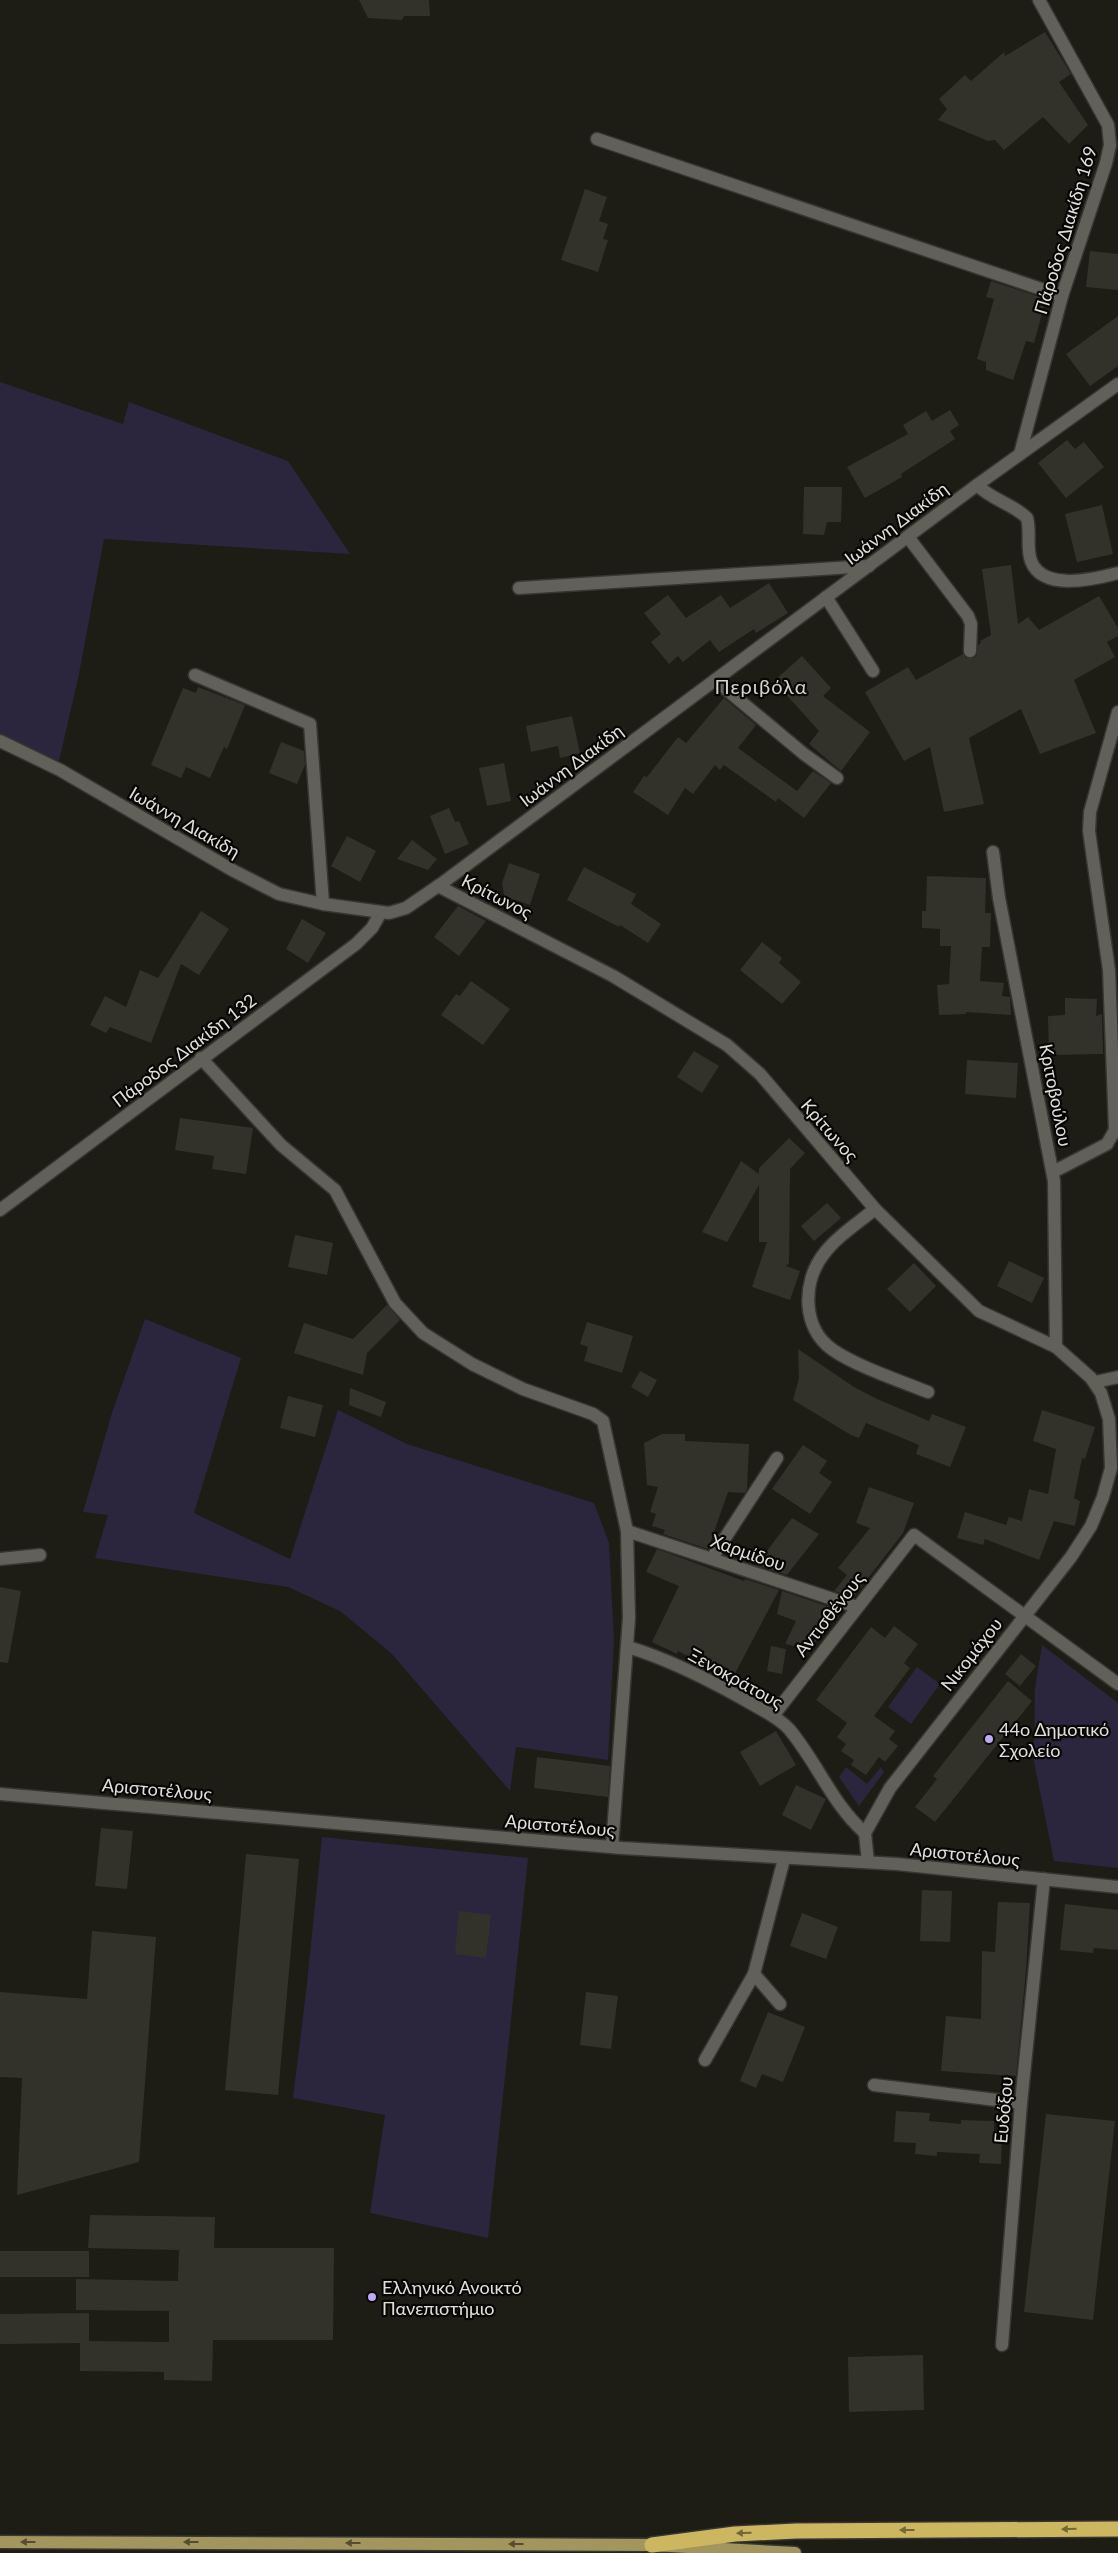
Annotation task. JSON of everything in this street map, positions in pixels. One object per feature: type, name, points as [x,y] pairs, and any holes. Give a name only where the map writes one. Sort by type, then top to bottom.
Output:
[{"type":"highway","points":[[652,2545],[735,2534],[796,2531],[1118,2529]]},
{"type":"main road","points":[[0,2542],[652,2545],[795,2553]]},
{"type":"street","name":"Πάροδος Διακίδη 169","points":[[1020,454],[1062,296],[1106,163],[1110,145],[1108,125],[1039,0]]},
{"type":"street","points":[[597,139],[1062,296]]},
{"type":"street","name":"Ιωάννη Διακίδη","points":[[0,741],[60,770],[257,884],[279,894],[323,904],[389,913],[406,908],[976,485],[1118,384]]},
{"type":"street","points":[[976,485],[992,498],[1027,518],[1029,554],[1037,570],[1053,578],[1069,581],[1118,573]]},
{"type":"street","points":[[908,537],[968,616],[971,624],[970,651]]},
{"type":"street","points":[[519,588],[869,566]]},
{"type":"street","points":[[826,598],[873,671]]},
{"type":"street","points":[[195,675],[310,724],[323,904]]},
{"type":"street","points":[[715,680],[804,754],[837,778]]},
{"type":"street","points":[[1053,1172],[1107,1144],[1115,1130],[1109,970],[1089,831],[1092,803],[1118,712]]},
{"type":"street","name":"Κριτοβούλου","points":[[993,852],[999,898],[1053,1172],[1056,1214],[1056,1347]]},
{"type":"street","name":"Κρίτωνος","points":[[438,886],[613,976],[727,1045],[760,1074],[875,1209],[982,1314],[1056,1347],[1095,1382],[1109,1419],[1114,1469]]},
{"type":"street","name":"Πάροδος Διακίδη 132","points":[[0,1210],[356,944],[372,928],[381,912]]},
{"type":"street","points":[[201,1058],[281,1145],[335,1190],[395,1303],[423,1333],[472,1364],[506,1381],[593,1414],[603,1421],[626,1531],[628,1647],[612,1847]]},
{"type":"street","points":[[875,1209],[832,1246],[817,1264],[809,1294],[810,1322],[818,1336],[832,1350],[928,1392]]},
{"type":"street","points":[[1095,1382],[1118,1377]]},
{"type":"street","points":[[712,1558],[777,1458]]},
{"type":"street","name":"Νικομάχου","points":[[865,1833],[890,1788],[907,1764],[1085,1536],[1114,1469]]},
{"type":"street","name":"Χαρμίδου","points":[[626,1531],[857,1607]]},
{"type":"street","name":"Αντισθένους","points":[[773,1716],[914,1535],[1024,1616]]},
{"type":"street","points":[[0,1559],[40,1555]]},
{"type":"street","points":[[1024,1616],[1118,1684]]},
{"type":"street","name":"Ξενοκράτους","points":[[628,1647],[655,1655],[705,1678],[773,1716],[792,1733],[843,1809],[865,1833]]},
{"type":"street","name":"Αριστοτέλους","points":[[0,1794],[612,1847],[784,1859],[868,1862],[1118,1887]]},
{"type":"street","points":[[865,1833],[868,1862]]},
{"type":"street","points":[[705,2060],[754,1974],[784,1859]]},
{"type":"street","name":"Ευδόξου","points":[[1002,2345],[1021,2103],[1044,1879]]},
{"type":"street","points":[[754,1974],[780,2004]]},
{"type":"street","points":[[874,2085],[1021,2103]]},
{"type":"shaded area","points":[[0,382],[123,424],[129,402],[288,461],[350,554],[104,539],[79,674],[59,761],[0,736]]},
{"type":"shaded area","points":[[145,1319],[241,1358],[194,1513],[290,1559],[338,1410],[407,1444],[594,1503],[609,1543],[614,1640],[608,1760],[516,1747],[510,1791],[391,1653],[340,1611],[288,1587],[95,1558],[108,1515],[83,1512],[112,1413]]},
{"type":"shaded area","points":[[1042,1645],[1118,1703],[1118,1868],[1054,1861],[1034,1762],[1035,1688]]},
{"type":"shaded area","points":[[917,1667],[940,1684],[911,1724],[888,1707]]},
{"type":"shaded area","points":[[846,1767],[867,1784],[881,1767],[884,1772],[859,1806],[839,1777]]},
{"type":"shaded area","points":[[322,1837],[528,1858],[488,2238],[370,2213],[385,2115],[293,2098]]},
{"type":"building","points":[[359,0],[429,0],[430,16],[404,16],[402,20],[368,18]]},
{"type":"building","points":[[1045,32],[1071,74],[1059,82],[1088,125],[1069,144],[1043,117],[1004,150],[995,140],[988,141],[938,120],[947,109],[939,99],[965,75],[971,81],[1004,52],[1005,56]]},
{"type":"building","points":[[585,189],[607,197],[599,221],[608,224],[603,239],[608,240],[598,272],[561,260]]},
{"type":"building","points":[[1090,251],[1118,254],[1118,290],[1086,287]]},
{"type":"building","points":[[991,281],[1046,299],[1034,343],[1026,341],[1013,380],[986,370],[986,362],[977,359],[994,299],[986,297]]},
{"type":"building","points":[[1118,316],[1118,366],[1090,386],[1066,354]]},
{"type":"building","points":[[950,410],[959,425],[950,431],[955,439],[901,474],[902,477],[865,498],[847,467],[908,434],[903,425],[926,411],[932,421]]},
{"type":"building","points":[[1067,440],[1075,449],[1084,442],[1104,467],[1066,498],[1038,463]]},
{"type":"building","points":[[804,487],[842,487],[841,522],[827,522],[824,535],[803,534]]},
{"type":"building","points":[[1102,505],[1113,554],[1077,562],[1065,514]]},
{"type":"building","points":[[1011,565],[1018,624],[1028,617],[1039,630],[1099,596],[1118,628],[1118,636],[1107,642],[1115,657],[1074,680],[1096,733],[1040,754],[1021,709],[969,738],[984,804],[944,812],[930,747],[904,761],[865,692],[908,667],[916,680],[963,654],[966,658],[974,658],[977,655],[980,641],[991,635],[982,569]]},
{"type":"building","points":[[769,583],[788,613],[756,633],[754,629],[719,652],[710,640],[683,662],[678,656],[669,664],[651,642],[661,634],[644,613],[668,595],[686,618],[721,595],[730,608]]},
{"type":"building","points":[[802,656],[831,688],[823,696],[870,732],[841,771],[809,744],[819,731],[774,681]]},
{"type":"building","points":[[198,687],[245,705],[227,749],[224,747],[210,778],[186,767],[181,778],[151,765],[183,688],[196,693]]},
{"type":"building","points":[[724,698],[756,725],[738,748],[797,791],[813,771],[831,783],[804,818],[778,798],[776,802],[724,765],[720,770],[715,765],[693,794],[685,788],[668,815],[633,792],[644,776],[647,777],[678,737],[686,743]]},
{"type":"building","points":[[572,716],[580,753],[560,758],[558,746],[531,752],[526,726]]},
{"type":"building","points":[[281,742],[304,751],[305,765],[297,784],[269,773]]},
{"type":"building","points":[[504,763],[511,801],[487,806],[479,768]]},
{"type":"building","points":[[449,808],[455,822],[459,821],[469,844],[445,854],[430,816]]},
{"type":"building","points":[[347,836],[376,851],[360,882],[331,866]]},
{"type":"building","points":[[412,840],[437,859],[428,870],[397,859]]},
{"type":"building","points":[[509,863],[540,874],[530,905],[504,896],[502,883]]},
{"type":"building","points":[[584,867],[636,894],[631,904],[661,924],[648,943],[620,925],[619,927],[567,900]]},
{"type":"building","points":[[927,876],[986,878],[985,913],[991,913],[990,947],[982,947],[980,981],[1004,983],[1002,996],[1010,997],[1011,1015],[966,1012],[966,1014],[939,1015],[937,985],[949,984],[951,946],[940,946],[940,929],[922,928],[922,911],[926,911]]},
{"type":"building","points":[[458,906],[486,921],[459,956],[434,937]]},
{"type":"building","points":[[201,911],[229,929],[199,975],[181,964],[151,1043],[110,1027],[106,1033],[90,1025],[105,996],[126,1007],[140,970],[158,978]]},
{"type":"building","points":[[302,919],[326,933],[308,963],[286,949]]},
{"type":"building","points":[[762,942],[782,958],[779,963],[801,982],[782,1004],[740,970]]},
{"type":"building","points":[[471,981],[510,1009],[483,1045],[441,1015],[456,994],[460,996]]},
{"type":"building","points":[[1065,998],[1097,999],[1096,1016],[1102,1014],[1103,1054],[1049,1055],[1048,1016],[1065,1015]]},
{"type":"building","points":[[694,1051],[719,1066],[702,1093],[677,1077]]},
{"type":"building","points":[[967,1060],[1018,1063],[1016,1098],[965,1094]]},
{"type":"building","points":[[180,1118],[253,1128],[246,1174],[212,1169],[214,1156],[175,1150]]},
{"type":"building","points":[[789,1138],[805,1153],[790,1169],[789,1263],[786,1266],[800,1271],[790,1300],[752,1287],[767,1242],[759,1242],[759,1185],[727,1242],[702,1232],[741,1161],[759,1174],[759,1168]]},
{"type":"building","points":[[827,1203],[841,1218],[814,1241],[801,1226]]},
{"type":"building","points":[[295,1235],[333,1243],[327,1275],[288,1267]]},
{"type":"building","points":[[1009,1261],[1044,1278],[1032,1303],[997,1286]]},
{"type":"building","points":[[914,1263],[936,1286],[910,1312],[887,1289]]},
{"type":"building","points":[[387,1305],[400,1320],[367,1353],[363,1375],[294,1353],[304,1323],[353,1339]]},
{"type":"building","points":[[587,1322],[633,1336],[622,1373],[584,1361],[588,1347],[580,1344]]},
{"type":"building","points":[[798,1349],[854,1387],[877,1399],[929,1421],[932,1414],[966,1427],[950,1467],[916,1454],[919,1445],[866,1423],[859,1438],[851,1435],[793,1400],[799,1378]]},
{"type":"building","points":[[640,1371],[657,1380],[648,1397],[631,1387]]},
{"type":"building","points":[[350,1388],[386,1402],[381,1417],[349,1405]]},
{"type":"building","points":[[288,1396],[323,1405],[315,1437],[280,1428]]},
{"type":"building","points":[[1042,1410],[1095,1427],[1085,1459],[1082,1458],[1074,1498],[1080,1501],[1075,1526],[1054,1521],[1039,1560],[985,1539],[983,1545],[957,1538],[965,1512],[1006,1525],[1009,1517],[1022,1521],[1029,1489],[1048,1494],[1056,1449],[1033,1441]]},
{"type":"building","points":[[662,1434],[685,1434],[685,1441],[749,1444],[747,1489],[745,1493],[728,1492],[708,1549],[663,1534],[665,1530],[652,1526],[656,1514],[650,1512],[658,1487],[647,1485],[644,1443]]},
{"type":"building","points":[[803,1445],[827,1461],[819,1473],[832,1482],[810,1514],[772,1489]]},
{"type":"building","points":[[869,1487],[914,1503],[903,1533],[854,1596],[851,1594],[850,1596],[834,1591],[847,1575],[838,1568],[870,1528],[856,1523]]},
{"type":"building","points":[[792,1518],[819,1534],[787,1575],[756,1565]]},
{"type":"building","points":[[657,1549],[744,1581],[745,1579],[779,1590],[732,1679],[678,1651],[677,1654],[652,1642],[679,1586],[646,1572]]},
{"type":"building","points":[[0,1587],[21,1591],[8,1663],[0,1662]]},
{"type":"building","points":[[782,1591],[839,1610],[810,1649],[785,1644],[796,1621],[777,1614]]},
{"type":"building","points":[[894,1626],[918,1644],[904,1663],[910,1668],[874,1716],[895,1731],[889,1739],[898,1746],[885,1762],[879,1757],[866,1775],[851,1765],[854,1760],[841,1751],[846,1744],[837,1737],[847,1723],[816,1700],[871,1627],[885,1638]]},
{"type":"building","points":[[771,1646],[786,1649],[782,1674],[767,1671]]},
{"type":"building","points":[[1021,1654],[1036,1666],[1020,1686],[1005,1674]]},
{"type":"building","points":[[1008,1681],[1032,1701],[935,1822],[915,1807],[937,1779],[933,1776]]},
{"type":"building","points":[[776,1731],[796,1765],[760,1786],[740,1752]]},
{"type":"building","points":[[537,1757],[610,1766],[608,1797],[534,1788]]},
{"type":"building","points":[[796,1785],[826,1799],[811,1830],[782,1815]]},
{"type":"building","points":[[101,1828],[133,1831],[127,1889],[95,1886]]},
{"type":"building","points":[[246,1854],[299,1859],[278,2095],[225,2090]]},
{"type":"building","points":[[922,1890],[952,1891],[950,1942],[920,1941]]},
{"type":"building","points":[[998,1902],[1030,1903],[1016,2076],[941,2071],[946,2016],[981,2019],[982,1951],[995,1952]]},
{"type":"building","points":[[1065,1904],[1118,1910],[1118,1950],[1094,1948],[1093,1953],[1060,1950]]},
{"type":"building","points":[[459,1911],[491,1915],[486,1958],[455,1954]]},
{"type":"building","points":[[802,1913],[838,1927],[826,1959],[790,1946]]},
{"type":"building","points":[[92,1931],[156,1937],[139,2162],[17,2195],[22,2078],[0,2077],[0,1992],[87,1999]]},
{"type":"building","points":[[586,1992],[618,1996],[611,2049],[580,2045]]},
{"type":"building","points":[[768,2012],[805,2027],[783,2082],[762,2074],[756,2088],[740,2081]]},
{"type":"building","points":[[896,2111],[930,2113],[929,2121],[961,2124],[961,2120],[994,2121],[994,2133],[1002,2133],[1001,2164],[979,2163],[980,2154],[937,2152],[937,2156],[915,2154],[916,2143],[894,2142]]},
{"type":"building","points":[[1046,2114],[1115,2121],[1093,2320],[1024,2312]]},
{"type":"building","points":[[90,2215],[215,2217],[214,2248],[334,2248],[333,2340],[213,2340],[212,2381],[164,2380],[164,2372],[80,2371],[80,2343],[0,2344],[0,2314],[89,2313],[89,2341],[169,2342],[169,2311],[76,2310],[76,2279],[178,2281],[179,2250],[88,2248]]},
{"type":"building","points":[[0,2251],[89,2251],[89,2277],[0,2277]]},
{"type":"building","points":[[923,2355],[924,2410],[849,2412],[848,2357]]},
{"type":"place","name":"44ο Δημοτικό Σχολείο","points":[[989,1739]]},
{"type":"place","name":"Ελληνικό Ανοικτό Πανεπιστήμιο","points":[[372,2297]]},
{"type":"district","name":"Περιβόλα","points":[[761,686]]}]
